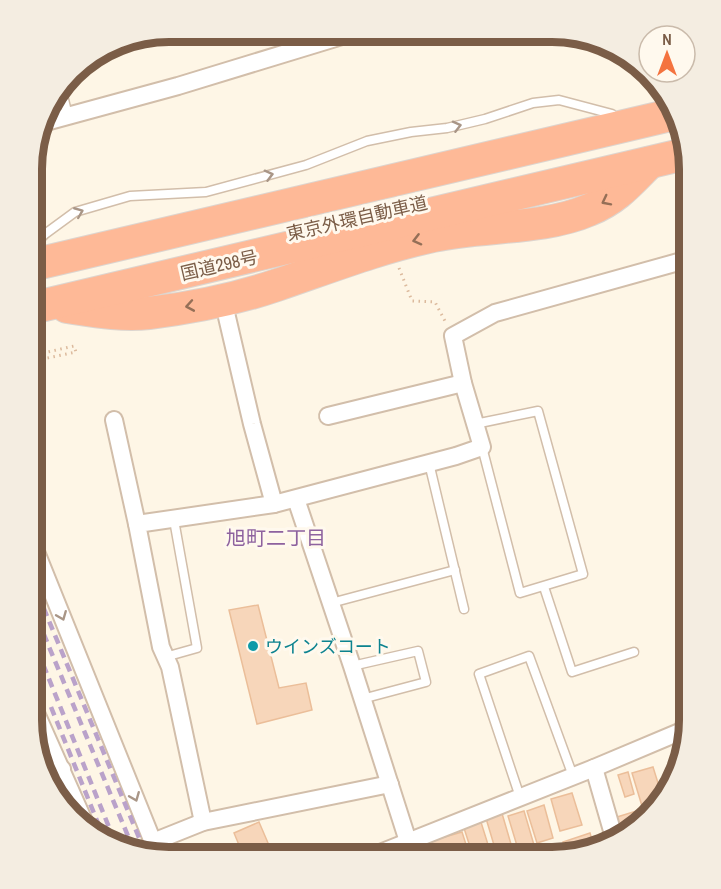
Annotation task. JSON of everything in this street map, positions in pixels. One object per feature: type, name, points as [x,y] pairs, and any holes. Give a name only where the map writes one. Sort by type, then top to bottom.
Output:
[{"type":"highway","points":[[42,249],[660,103]]},
{"type":"highway","name":"東京外環自動車道","points":[[42,263],[667,116]]},
{"type":"highway","name":"東京外環自動車道","points":[[42,301],[676,142]]},
{"type":"highway","name":"国道298号","points":[[42,301],[678,156]]},
{"type":"highway","points":[[42,303],[109,313],[147,314],[223,300],[275,286],[348,258],[393,246],[474,229],[567,218],[616,196],[650,163]]},
{"type":"street","points":[[52,120],[178,86],[322,42]]},
{"type":"street","points":[[138,524],[274,504],[482,447],[463,383],[453,336],[495,313],[679,262]]},
{"type":"street","points":[[223,300],[252,424],[274,504]]},
{"type":"street","points":[[328,416],[463,383]]},
{"type":"street","points":[[114,420],[138,524],[161,647],[170,667],[203,822]]},
{"type":"street","points":[[296,499],[410,847]]},
{"type":"street","points":[[42,567],[155,846]]},
{"type":"street","points":[[415,847],[520,796],[678,735]]},
{"type":"street","points":[[44,740],[54,772],[70,800]]},
{"type":"street","points":[[594,768],[612,831]]},
{"type":"street","points":[[160,847],[203,822],[390,784]]},
{"type":"lane","points":[[64,98],[68,116]]},
{"type":"lane","points":[[42,237],[75,212],[130,196],[206,192],[306,165],[367,141],[411,132],[447,128],[541,102],[559,100],[612,114]]},
{"type":"lane","points":[[475,424],[538,411],[583,574],[520,593],[482,447]]},
{"type":"lane","points":[[429,463],[464,609]]},
{"type":"lane","points":[[165,657],[197,648],[174,520]]},
{"type":"lane","points":[[331,603],[455,570]]},
{"type":"lane","points":[[544,587],[572,672],[634,652]]},
{"type":"lane","points":[[352,666],[418,651],[426,682],[362,699]]},
{"type":"lane","points":[[520,796],[479,674],[529,656],[573,776]]},
{"type":"path","points":[[393,246],[400,273],[412,301],[435,302],[453,336]]},
{"type":"path","points":[[42,359],[76,352],[74,346],[43,353]]},
{"type":"building","name":"ウインズコート","points":[[258,605],[279,688],[306,683],[312,710],[257,724],[229,610]]},
{"type":"building","points":[[653,767],[659,788],[647,804],[642,806],[632,773]]},
{"type":"building","points":[[628,772],[634,794],[625,797],[618,775]]},
{"type":"building","points":[[572,793],[582,825],[560,831],[551,799]]},
{"type":"building","points":[[544,805],[553,838],[537,843],[527,811]]},
{"type":"building","points":[[643,809],[620,827],[617,817]]},
{"type":"building","points":[[501,810],[512,847],[495,847],[485,815]]},
{"type":"building","points":[[524,811],[534,845],[517,847],[508,816]]},
{"type":"building","points":[[480,819],[489,847],[470,847],[463,825]]},
{"type":"building","points":[[259,822],[270,847],[240,847],[234,833]]},
{"type":"building","points":[[462,832],[467,847],[418,847],[417,845]]},
{"type":"building","points":[[590,833],[592,840],[564,846],[563,842]]},
{"type":"railway","points":[[42,604],[142,844]]},
{"type":"railway","points":[[42,630],[130,841]]},
{"type":"railway","points":[[42,662],[111,832]]},
{"type":"railway","points":[[51,707],[99,825]]},
{"type":"place","name":"ウインズコート","points":[[253,646]]},
{"type":"district","name":"旭町二丁目","points":[[276,537]]}]
